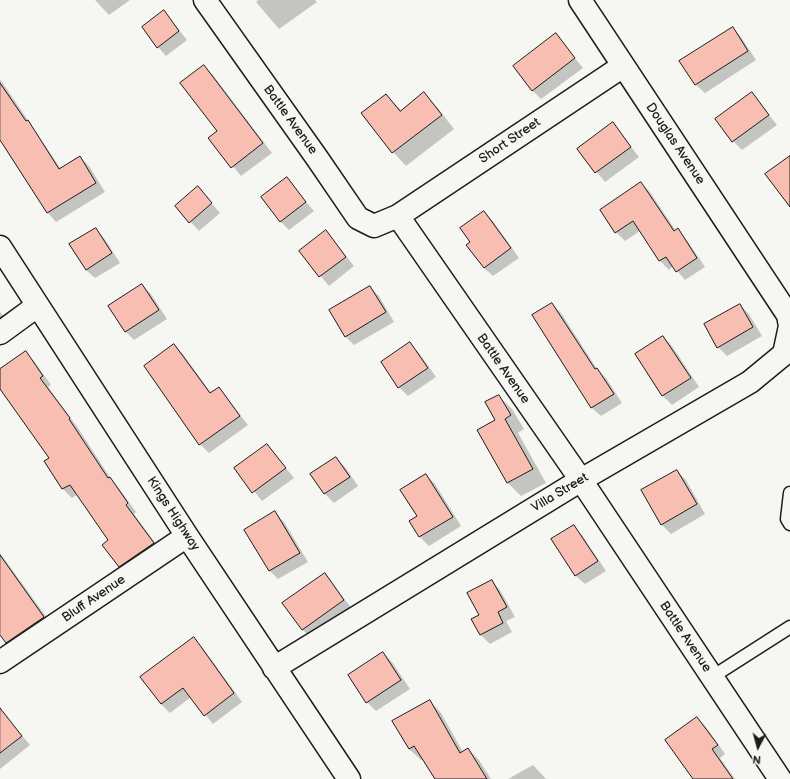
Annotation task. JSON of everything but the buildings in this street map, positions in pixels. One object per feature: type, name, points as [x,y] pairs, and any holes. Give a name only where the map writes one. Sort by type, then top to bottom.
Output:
[{"type":"street","name":"Battle Avenue","points":[[205,0],[358,218],[374,226],[398,216],[581,480],[780,779]]},
{"type":"street","name":"Douglas Avenue","points":[[580,0],[772,288]]},
{"type":"street","name":"Short Street","points":[[398,216],[623,66]]},
{"type":"street","name":"Kings Highway","points":[[0,247],[187,536],[349,779]]},
{"type":"street","name":"Villa Street","points":[[274,668],[581,480],[750,382],[784,354],[790,326],[788,314],[772,288]]},
{"type":"street","points":[[0,333],[37,306]]},
{"type":"street","name":"Bluff Avenue","points":[[0,662],[187,536]]},
{"type":"lane","points":[[790,493],[787,518],[790,524]]},
{"type":"lane","points":[[712,677],[790,626]]}]
